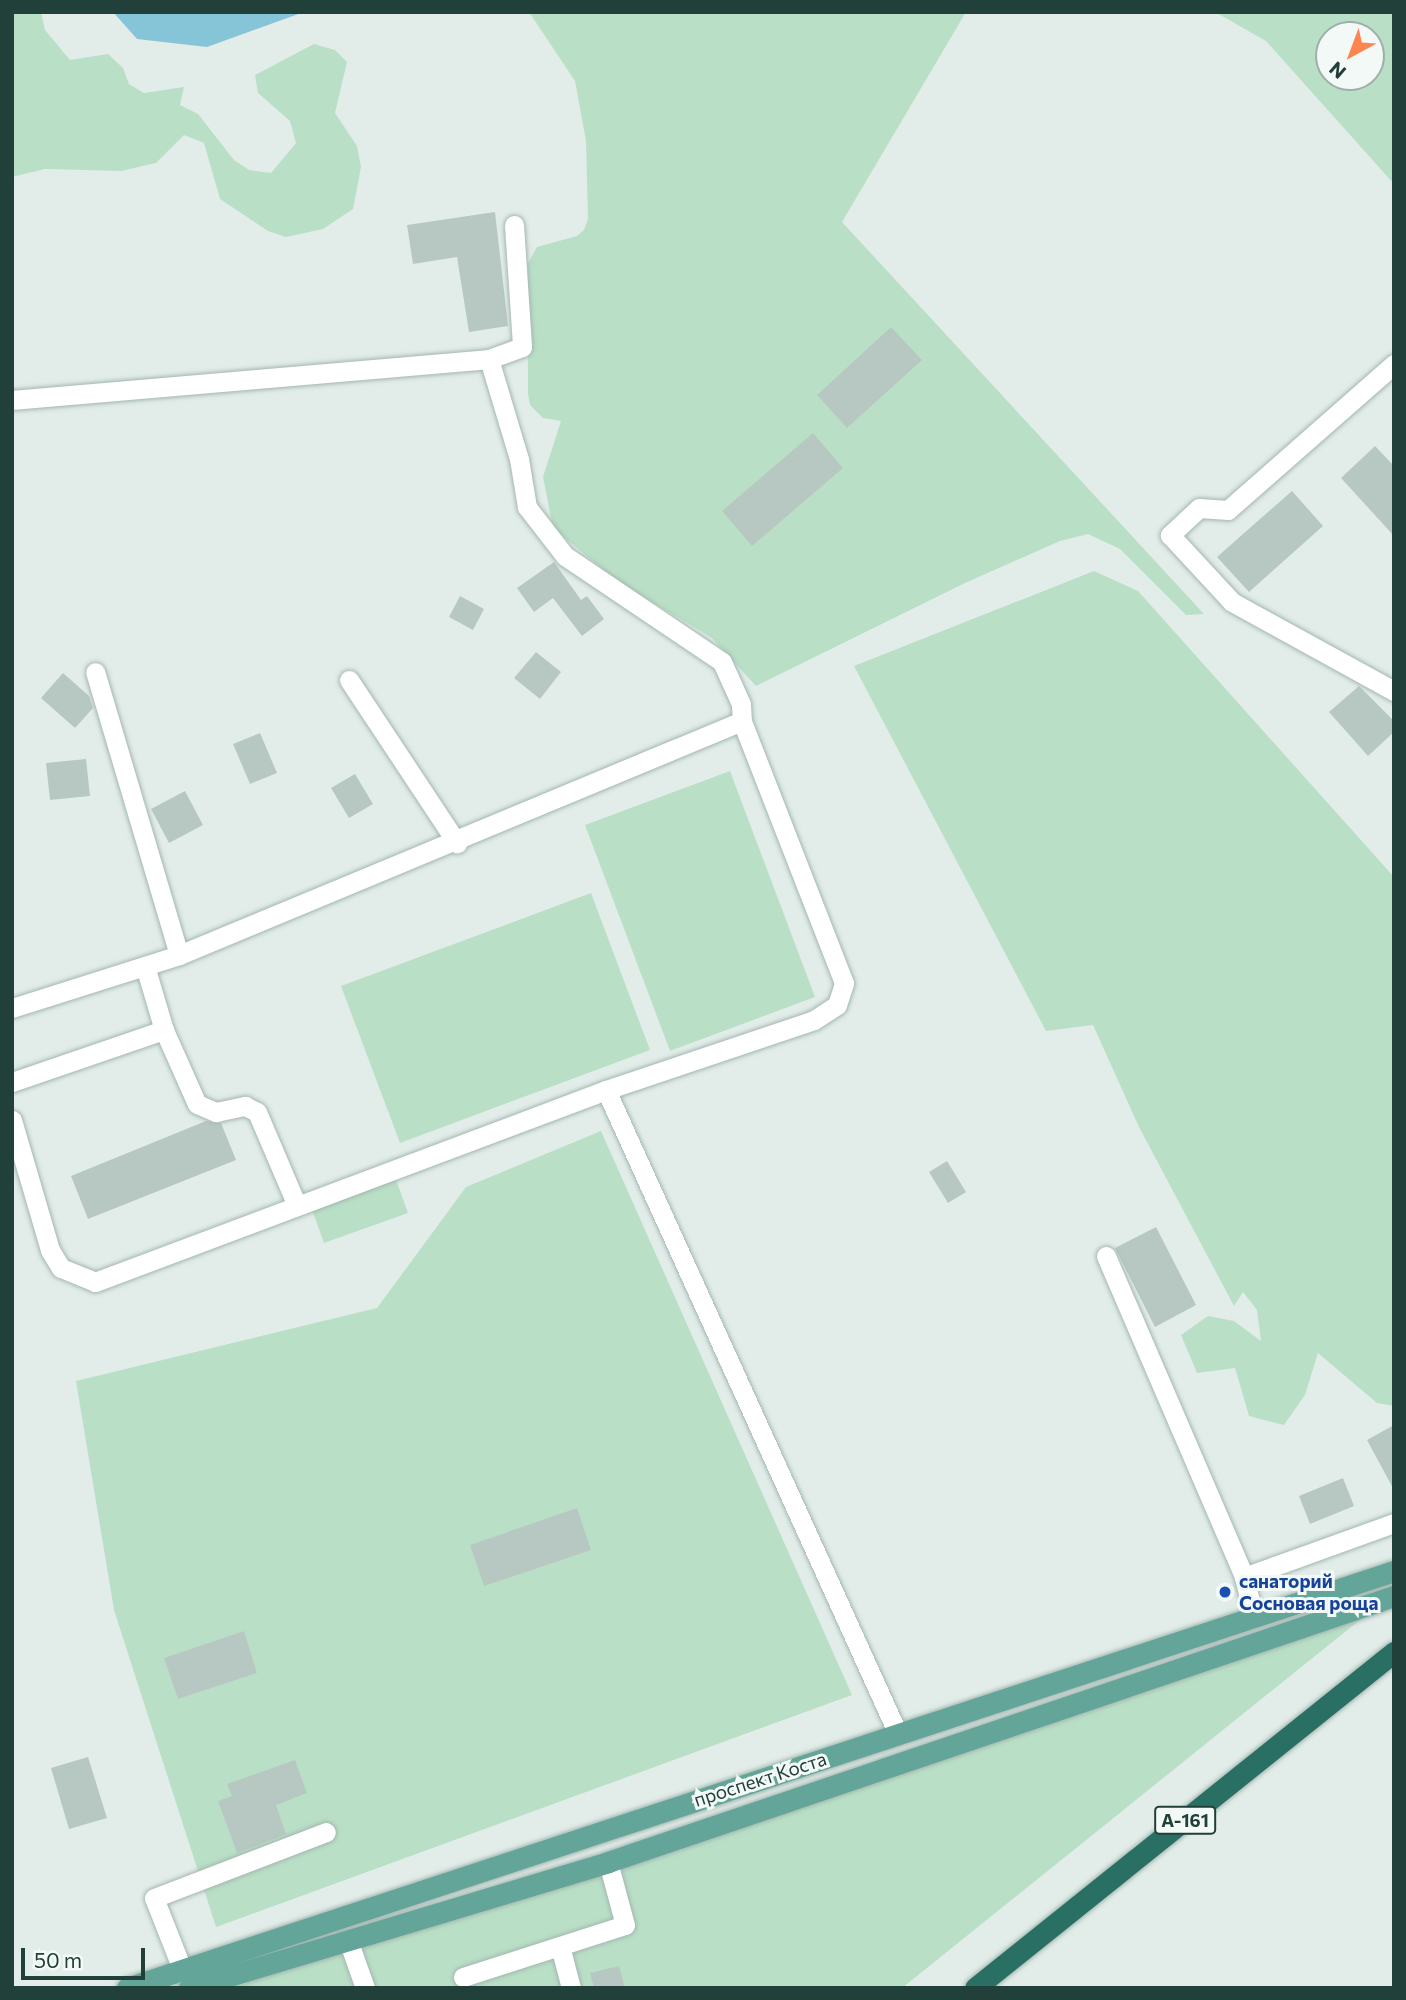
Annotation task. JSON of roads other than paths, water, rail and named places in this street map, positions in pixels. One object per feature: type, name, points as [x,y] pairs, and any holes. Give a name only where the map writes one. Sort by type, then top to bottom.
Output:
[{"type":"highway","name":"А-161","points":[[975,1988],[1394,1652]]},
{"type":"main road","name":"проспект Коста","points":[[186,1978],[1253,1614],[1394,1571]]},
{"type":"main road","name":"проспект Коста","points":[[127,1988],[186,1978],[348,1940],[608,1862],[1394,1597]]},
{"type":"main road","points":[[1253,1614],[1262,1641]]},
{"type":"street","points":[[12,400],[489,359],[522,347],[514,225]]},
{"type":"street","points":[[12,1120],[50,1250],[61,1268],[78,1279],[95,1282],[606,1090],[814,1020],[837,1006],[844,983],[741,721],[741,704],[722,662],[565,556],[527,507],[519,459],[489,359]]},
{"type":"street","points":[[1394,364],[1228,510],[1199,508],[1170,535],[1232,602],[1394,691]]},
{"type":"street","points":[[95,672],[178,955]]},
{"type":"street","points":[[349,680],[457,843]]},
{"type":"street","points":[[12,1008],[178,955],[457,843],[741,721]]},
{"type":"street","points":[[145,966],[164,1030],[202,1110],[216,1112],[245,1107],[257,1112],[297,1206]]},
{"type":"street","points":[[12,1082],[164,1030]]},
{"type":"street","points":[[606,1090],[898,1734]]},
{"type":"street","points":[[1106,1256],[1244,1577],[1253,1614]]},
{"type":"street","points":[[1244,1577],[1394,1522]]},
{"type":"street","points":[[186,1978],[154,1898],[326,1832]]},
{"type":"street","points":[[463,1977],[625,1925],[608,1862]]},
{"type":"street","points":[[348,1940],[365,1988]]},
{"type":"street","points":[[561,1946],[571,1988]]},
{"type":"water","points":[[113,12],[304,12],[207,47],[137,39]]},
{"type":"place","name":"санаторий Сосновая роща","points":[[1225,1592]]}]
